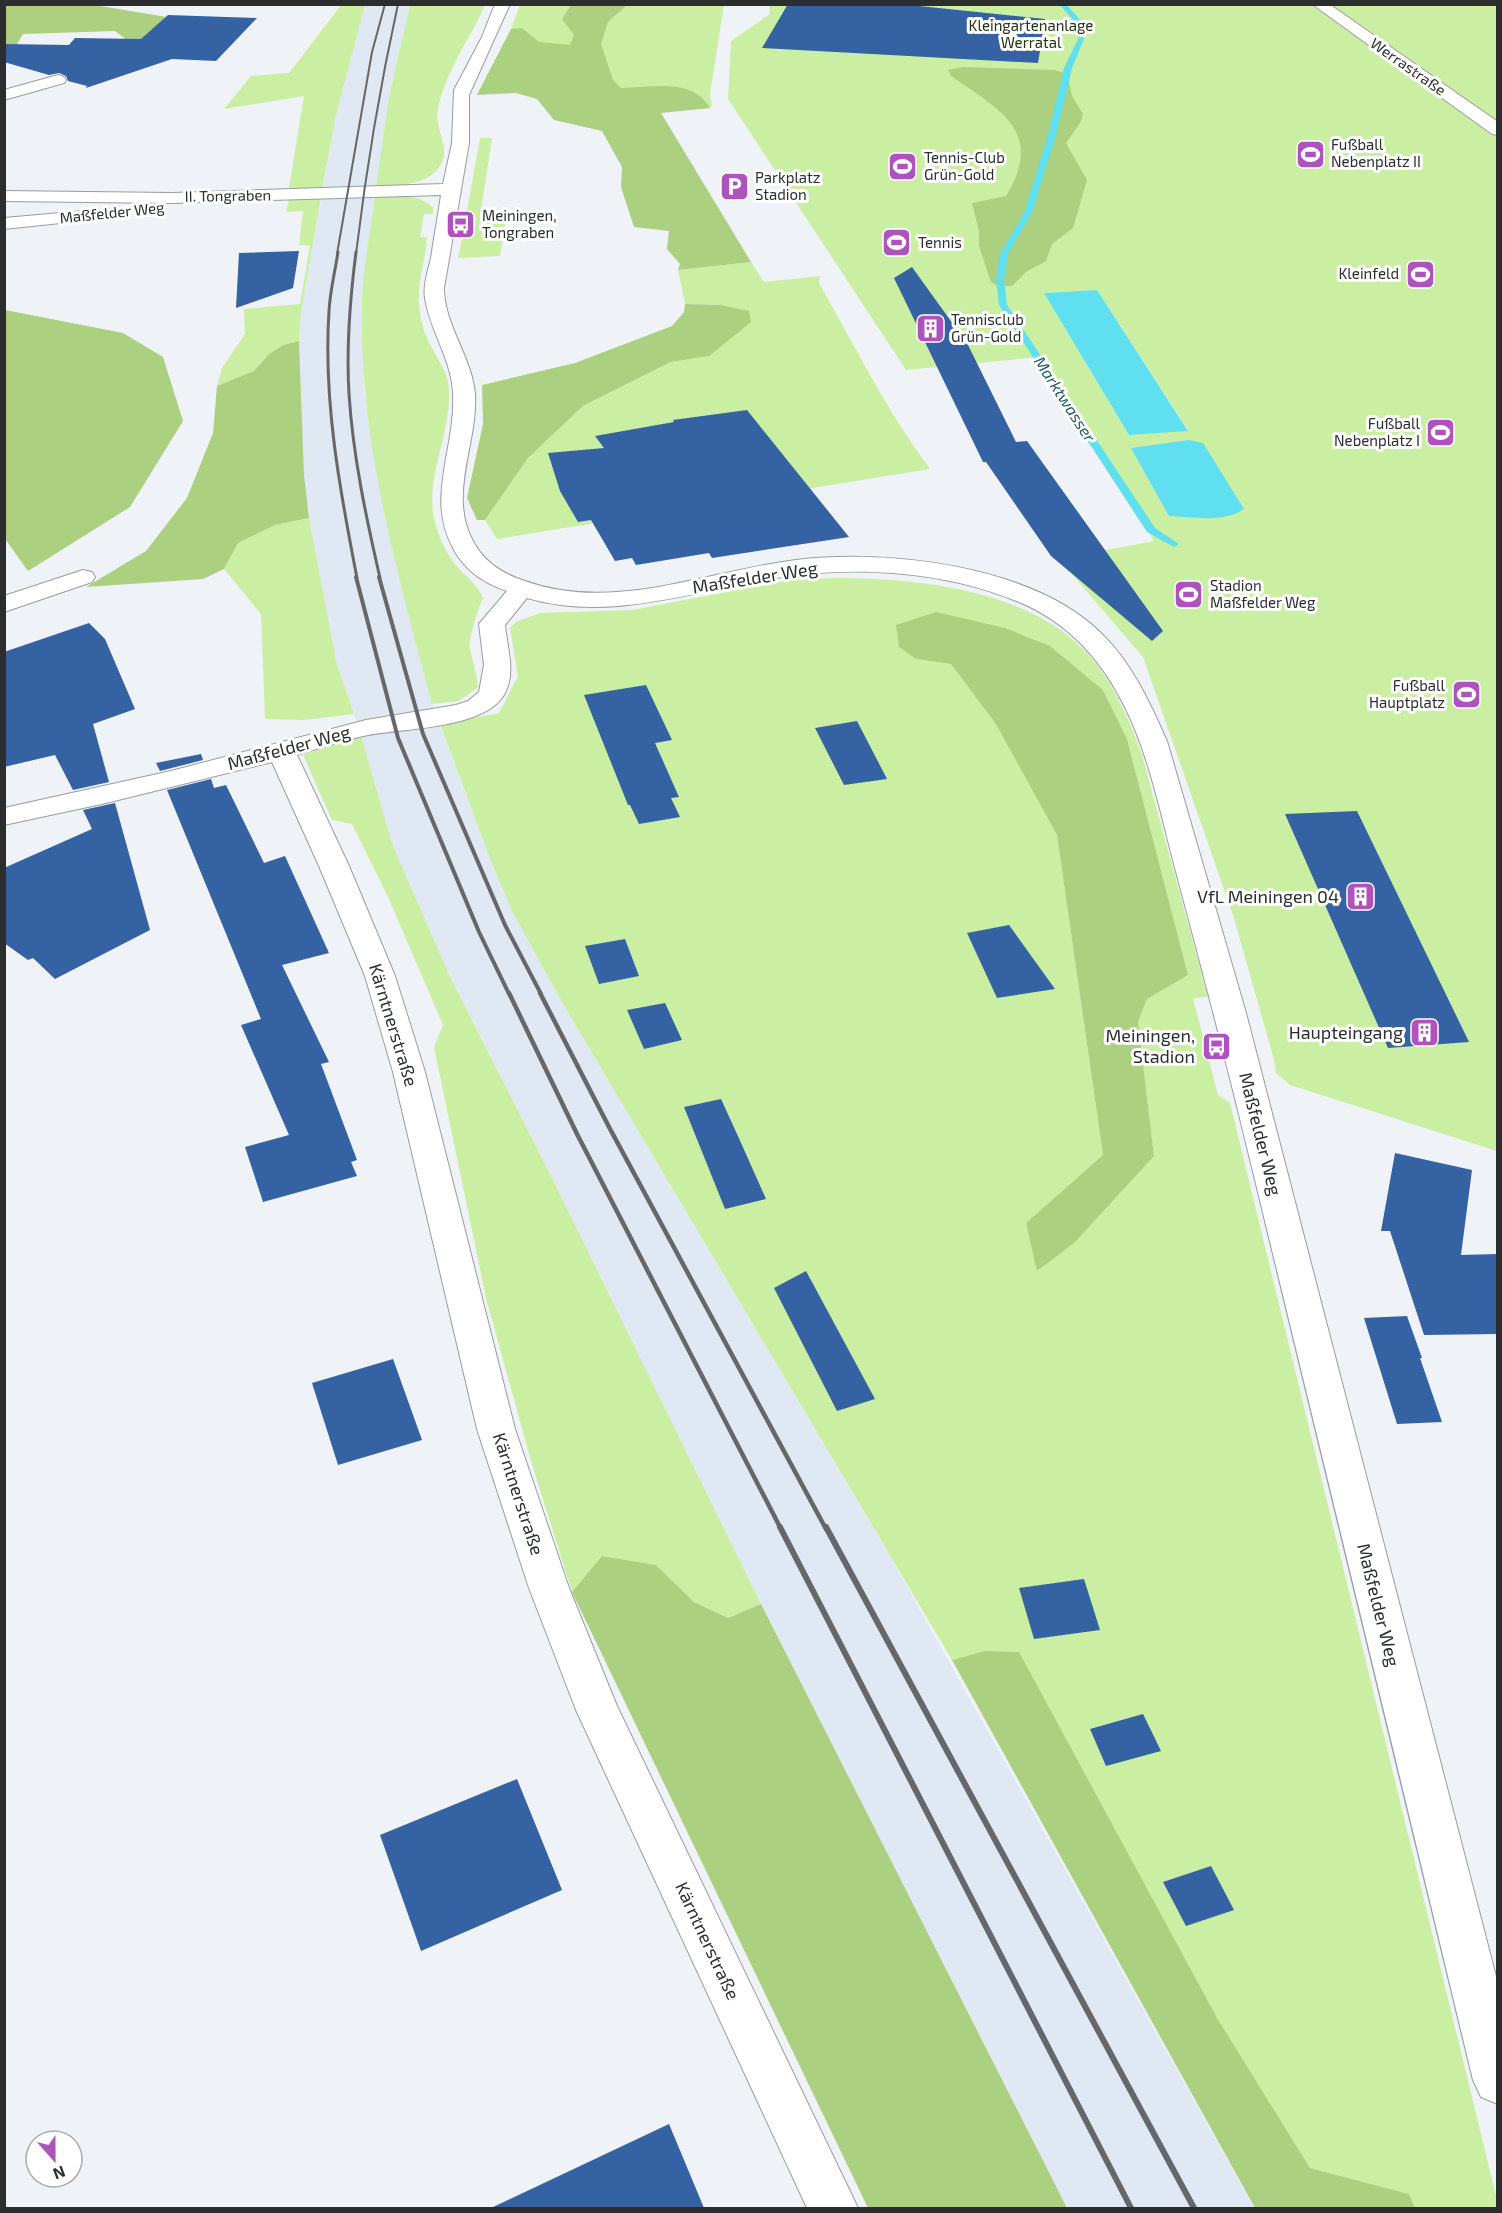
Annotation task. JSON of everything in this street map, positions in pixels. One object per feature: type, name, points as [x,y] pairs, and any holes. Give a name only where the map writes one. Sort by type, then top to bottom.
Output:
[{"type":"street","name":"Maßfelder Weg","points":[[503,4],[489,39],[461,93],[461,140],[435,291],[464,391],[464,412],[450,496],[451,514],[466,552],[477,565],[492,577],[521,590],[556,598],[603,600],[657,594],[797,567],[855,566],[913,569],[966,578],[1017,592],[1059,611],[1092,638],[1120,675],[1139,706],[1154,741],[1227,1002],[1497,2080]]},
{"type":"street","name":"Werrastraße","points":[[1319,4],[1497,130]]},
{"type":"street","points":[[4,95],[58,80]]},
{"type":"street","name":"II. Tongraben","points":[[4,196],[63,198],[291,195],[452,189]]},
{"type":"street","name":"Maßfelder Weg","points":[[4,224],[291,195]]},
{"type":"street","points":[[4,605],[83,577]]},
{"type":"street","name":"Maßfelder Weg","points":[[4,817],[77,803],[281,751],[349,730],[460,712],[484,704],[498,677],[492,624],[521,590]]},
{"type":"street","name":"Kärntnerstraße","points":[[281,751],[334,866],[380,976],[409,1072],[496,1429],[549,1588],[597,1710],[833,2208]]},
{"type":"shaded area","points":[[365,5],[410,5],[389,97],[362,300],[364,392],[396,567],[432,704],[492,864],[513,913],[563,1004],[891,1558],[1254,2208],[1067,2208],[761,1604],[551,1176],[451,979],[393,846],[361,736],[337,665],[309,518],[304,475],[299,341],[301,312],[337,111]]},
{"type":"green space","points":[[5,5],[94,5],[167,17],[145,40],[127,40],[115,31],[23,34],[9,58],[5,58]]},
{"type":"green space","points":[[340,5],[365,5],[337,111],[322,190],[296,191],[289,188],[304,96],[224,109],[251,76],[289,73]]},
{"type":"green space","points":[[410,5],[485,5],[441,95],[437,117],[444,147],[442,162],[437,170],[425,179],[400,185],[376,187],[389,97]]},
{"type":"green space","points":[[520,5],[724,5],[710,94],[712,105],[710,108],[554,120],[531,84],[477,95],[511,29]]},
{"type":"green space","points":[[571,5],[627,5],[608,22],[601,44],[613,80],[621,88],[670,86],[682,88],[702,98],[710,108],[661,113],[751,262],[678,270],[680,264],[667,249],[669,231],[634,227],[621,187],[622,167],[602,131],[554,120],[537,99],[516,93],[477,95],[511,29],[522,28],[539,42],[570,45],[574,35],[562,19]]},
{"type":"green space","name":"Stadion Maßfelder Weg","points":[[769,5],[1497,5],[1497,1151],[1290,1085],[1276,1073],[1233,915],[1143,657],[1059,559],[1154,541],[1102,450],[1040,357],[906,370],[728,99],[731,41],[770,14]],"holes":[[[1097,290],[1188,430],[1129,435],[1044,293]]]},
{"type":"green space","points":[[963,67],[1055,70],[1067,74],[1072,96],[1083,114],[1080,123],[1066,143],[1087,180],[1073,228],[1052,244],[1046,261],[1026,272],[1012,286],[998,286],[991,282],[979,246],[979,231],[972,203],[1006,196],[1017,174],[1021,154],[1019,138],[1000,111],[951,76],[948,70]]},
{"type":"green space","points":[[480,138],[492,138],[481,210],[506,218],[500,256],[458,258],[463,234],[474,234],[476,217],[466,216]]},
{"type":"green space","points":[[375,197],[413,197],[433,207],[433,214],[424,214],[420,237],[427,237],[419,299],[424,331],[448,381],[449,400],[448,416],[434,478],[433,510],[438,532],[449,555],[456,566],[476,586],[483,598],[470,639],[478,687],[459,701],[432,704],[393,555],[373,454],[362,352],[362,301],[365,262]]},
{"type":"green space","points":[[321,198],[301,312],[299,341],[283,345],[269,354],[254,371],[217,386],[222,368],[245,334],[244,309],[300,304],[310,245],[299,245],[303,211],[286,212],[289,200]]},
{"type":"green space","points":[[751,262],[764,282],[820,276],[819,283],[872,378],[899,424],[930,469],[497,539],[485,520],[528,458],[583,406],[671,362],[709,356],[720,305],[685,304],[678,270]]},
{"type":"green space","points":[[685,304],[720,305],[749,311],[751,322],[709,356],[671,362],[583,406],[528,458],[485,520],[477,520],[467,498],[483,424],[482,385],[575,363],[672,326],[684,312]]},
{"type":"green space","points":[[5,310],[123,333],[163,357],[183,421],[130,507],[28,571],[5,539]]},
{"type":"green space","points":[[299,341],[304,475],[309,518],[275,525],[238,543],[224,569],[203,579],[86,587],[146,551],[187,498],[213,433],[217,386],[254,371],[269,354],[283,345]]},
{"type":"green space","points":[[309,518],[337,665],[354,714],[304,720],[265,719],[261,614],[224,569],[238,543],[275,525]]},
{"type":"green space","points":[[835,578],[900,581],[968,591],[1001,601],[1032,613],[1061,630],[1095,662],[1119,700],[1142,755],[1208,997],[1193,998],[1218,1095],[1230,1103],[1497,2200],[1497,2208],[1415,2208],[1409,2194],[1310,2168],[985,1651],[952,1660],[563,1004],[513,913],[492,864],[440,724],[499,713],[518,676],[510,628],[516,622],[540,613],[632,610],[791,580]],"holes":[[[1050,646],[1103,690],[1127,739],[1188,975],[1147,999],[1138,1022],[1154,1156],[1038,1271],[1026,1223],[1103,1155],[1057,835],[996,723],[951,664],[916,659]]]},
{"type":"green space","points":[[936,612],[1005,628],[1050,646],[1103,690],[1127,739],[1188,975],[1147,999],[1138,1022],[1154,1156],[1074,1243],[1037,1271],[1026,1223],[1103,1155],[1057,835],[996,724],[951,664],[916,659],[899,647],[896,625]]},
{"type":"green space","points":[[361,736],[393,846],[451,979],[551,1176],[761,1604],[728,1618],[694,1602],[656,1565],[602,1556],[572,1592],[531,1461],[486,1298],[434,1047],[443,1025],[388,897],[352,824],[332,820],[303,755]]},
{"type":"green space","points":[[602,1556],[656,1565],[694,1602],[728,1618],[761,1604],[1067,2208],[868,2208],[572,1592]]},
{"type":"green space","points":[[985,1651],[1019,1652],[1217,2018],[1310,2168],[1409,2194],[1415,2208],[1255,2208],[952,1660]]},
{"type":"water","points":[[1097,290],[1188,431],[1129,435],[1044,293]]},
{"type":"water","points":[[1189,440],[1203,443],[1244,509],[1218,518],[1169,516],[1131,448]]},
{"type":"building","points":[[788,4],[900,4],[1045,19],[1038,63],[762,48]]},
{"type":"building","points":[[168,15],[257,18],[216,61],[172,59],[86,88],[87,86],[68,81],[66,76],[59,73],[49,75],[4,62],[4,44],[69,45],[75,38],[141,39]]},
{"type":"building","points":[[299,251],[293,288],[236,308],[239,253]]},
{"type":"building","points":[[912,267],[968,345],[1016,442],[1027,441],[1163,631],[1152,641],[1051,556],[986,462],[983,462],[894,278]]},
{"type":"building","points":[[747,410],[849,537],[712,558],[709,553],[636,565],[632,558],[615,561],[591,520],[578,522],[560,491],[548,453],[604,448],[595,436],[674,422],[673,420]]},
{"type":"building","points":[[89,623],[105,639],[135,709],[93,724],[109,782],[73,790],[55,755],[4,767],[4,652]]},
{"type":"building","points":[[646,685],[672,740],[655,743],[679,797],[671,798],[680,817],[639,824],[628,805],[584,695]]},
{"type":"building","points":[[857,721],[887,779],[844,785],[815,728]]},
{"type":"building","points":[[201,754],[203,760],[160,771],[156,763]]},
{"type":"building","points":[[211,779],[214,788],[226,785],[264,863],[285,856],[329,953],[282,965],[329,1062],[321,1064],[357,1160],[351,1162],[357,1176],[263,1202],[245,1147],[289,1135],[241,1025],[261,1019],[167,790]]},
{"type":"building","points":[[115,803],[150,930],[55,979],[33,958],[28,960],[4,943],[4,868],[92,829],[83,810]]},
{"type":"building","name":"VfL Meiningen 04","points":[[1357,811],[1469,1042],[1388,1048],[1285,814]]},
{"type":"building","points":[[1009,925],[1055,989],[997,998],[967,933]]},
{"type":"building","points":[[625,939],[639,976],[599,984],[585,946]]},
{"type":"building","points":[[665,1003],[682,1040],[644,1049],[627,1010]]},
{"type":"building","points":[[721,1099],[766,1199],[725,1209],[684,1107]]},
{"type":"building","points":[[1395,1153],[1472,1170],[1461,1255],[1497,1254],[1497,1334],[1424,1335],[1390,1231],[1381,1231]]},
{"type":"building","points":[[806,1271],[875,1399],[837,1411],[774,1288]]},
{"type":"building","points":[[1407,1316],[1442,1422],[1397,1424],[1364,1318]]},
{"type":"building","points":[[393,1359],[422,1440],[338,1465],[312,1383]]},
{"type":"building","points":[[1084,1579],[1100,1630],[1034,1639],[1019,1588]]},
{"type":"building","points":[[1143,1714],[1161,1751],[1106,1766],[1090,1729]]},
{"type":"building","points":[[517,1779],[562,1890],[421,1951],[380,1835]]},
{"type":"building","points":[[1211,1866],[1234,1910],[1186,1926],[1163,1882]]},
{"type":"building","points":[[669,2124],[704,2208],[491,2208]]},
{"type":"waterway","name":"Marktwasser","points":[[1062,4],[1078,21],[1081,39],[1068,68],[1052,135],[1028,213],[1004,254],[1000,280],[1003,305],[1151,530],[1174,544]]},
{"type":"railway","points":[[337,254],[372,52],[385,4]]},
{"type":"railway","points":[[356,254],[374,128],[398,4]]},
{"type":"railway","points":[[338,252],[331,289],[328,378],[334,445],[357,578]]},
{"type":"railway","points":[[356,252],[349,323],[349,394],[357,463],[380,578]]},
{"type":"railway","points":[[356,577],[398,738],[479,932],[509,994]]},
{"type":"railway","points":[[379,577],[423,734],[505,925],[541,994]]},
{"type":"railway","points":[[509,993],[577,1134],[781,1529]]},
{"type":"railway","points":[[540,993],[609,1127],[826,1529]]},
{"type":"railway","points":[[780,1527],[1131,2208]]},
{"type":"railway","points":[[826,1527],[1194,2208]]},
{"type":"place","name":"Fußball Nebenplatz II","points":[[1310,154]]},
{"type":"place","name":"Tennis-Club Grün-Gold","points":[[903,167]]},
{"type":"place","name":"Parkplatz Stadion","points":[[734,187]]},
{"type":"place","name":"Meiningen, Tongraben","points":[[461,225]]},
{"type":"place","name":"Tennis","points":[[897,243]]},
{"type":"place","name":"Kleinfeld","points":[[1420,274]]},
{"type":"place","name":"Tennisclub Grün-Gold","points":[[930,329]]},
{"type":"place","name":"Fußball Nebenplatz I","points":[[1441,433]]},
{"type":"place","name":"Stadion Maßfelder Weg","points":[[1189,595]]},
{"type":"place","name":"Fußball Hauptplatz","points":[[1466,695]]},
{"type":"place","name":"VfL Meiningen 04","points":[[1360,897]]},
{"type":"place","name":"Haupteingang","points":[[1424,1033]]},
{"type":"place","name":"Meiningen, Stadion","points":[[1216,1046]]},
{"type":"park label","name":"Kleingartenanlage Werratal","points":[[1031,34]]}]
